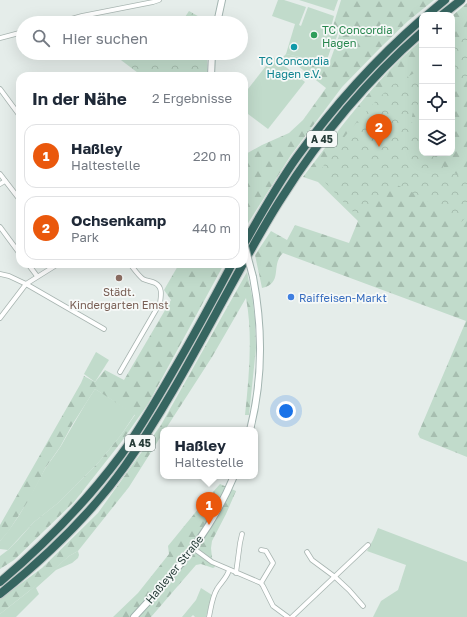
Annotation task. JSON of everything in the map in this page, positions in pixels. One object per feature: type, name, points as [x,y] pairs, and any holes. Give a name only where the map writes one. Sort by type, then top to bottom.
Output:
[{"type":"highway","points":[[431,12],[445,0]]},
{"type":"highway","points":[[446,12],[461,0]]},
{"type":"highway","name":"A 45","points":[[248,236],[274,191],[322,123],[339,102],[374,65],[402,36],[419,22]]},
{"type":"highway","name":"A 45","points":[[248,256],[280,200],[326,134],[362,91],[419,35]]},
{"type":"highway","name":"A 45","points":[[0,582],[23,563],[77,510],[122,454],[153,406],[199,326],[230,268]]},
{"type":"highway","name":"A 45","points":[[0,594],[55,546],[84,516],[124,466],[162,410],[241,268]]},
{"type":"highway","points":[[0,575],[11,567],[23,563]]},
{"type":"main road","points":[[219,16],[222,0]]},
{"type":"main road","points":[[211,72],[212,60]]},
{"type":"main road","points":[[248,259],[259,313],[261,354],[258,396],[251,427]]},
{"type":"main road","name":"Haßleyer Straße","points":[[134,617],[193,548],[211,521],[233,479]]},
{"type":"street","points":[[82,16],[159,0]]},
{"type":"street","points":[[0,38],[16,34]]},
{"type":"street","points":[[0,89],[16,110]]},
{"type":"street","points":[[0,174],[16,195]]},
{"type":"street","points":[[0,184],[5,181]]},
{"type":"street","points":[[0,227],[16,249]]},
{"type":"street","points":[[31,268],[37,276]]},
{"type":"street","points":[[0,318],[26,284],[51,268]]},
{"type":"street","points":[[120,372],[160,303],[161,296],[160,288],[157,284],[142,278],[133,268]]},
{"type":"street","points":[[0,274],[9,276],[26,284],[104,328]]},
{"type":"street","points":[[236,573],[242,534]]},
{"type":"street","points":[[292,617],[368,545]]},
{"type":"street","points":[[193,548],[212,562],[261,583],[273,606],[288,617]]},
{"type":"street","points":[[261,550],[266,551],[273,563],[261,583]]},
{"type":"street","points":[[307,552],[312,560],[335,577],[363,606]]},
{"type":"street","points":[[209,617],[217,589],[230,570]]},
{"type":"green space","name":"TC Concordia Hagen","points":[[278,0],[284,0],[306,7],[299,25],[301,26],[308,7],[334,16],[331,27],[339,30],[326,63],[286,54],[295,24],[272,16]]},
{"type":"green space","points":[[299,0],[338,0],[334,11]]},
{"type":"green space","points":[[341,0],[434,0],[408,21],[342,87],[291,155],[248,223],[248,153],[289,133],[303,120],[326,88],[298,66],[283,57],[286,54],[329,64],[341,28],[333,26]]},
{"type":"green space","points":[[467,3],[467,457],[420,438],[418,434],[466,321],[283,253],[277,263],[273,282],[269,286],[262,288],[255,255],[271,231],[287,240],[295,225],[349,243],[358,221],[318,182],[303,177],[373,88],[419,43],[419,156],[455,156],[455,13]]},
{"type":"green space","points":[[189,11],[198,16],[186,16]]},
{"type":"green space","points":[[467,31],[467,80],[455,82],[455,48],[455,44]]},
{"type":"green space","points":[[273,57],[305,82],[268,129],[248,114],[248,89]]},
{"type":"green space","points":[[121,60],[207,60],[207,72],[137,72]]},
{"type":"green space","points":[[419,71],[419,102],[413,112],[412,121],[414,130],[419,137],[419,156],[435,156],[444,167],[467,180],[467,215],[460,224],[420,196],[397,185],[358,217],[318,175],[330,155],[350,130],[392,85]]},
{"type":"green space","points":[[177,268],[222,268],[148,404],[122,441],[74,502],[14,560],[0,569],[0,556],[18,540],[34,522],[58,503],[98,463],[135,415],[95,389],[60,447],[46,467],[30,498],[8,532],[0,541],[0,525],[84,376],[95,382],[105,370],[124,380],[171,300],[164,290]]},
{"type":"green space","points":[[247,272],[255,319],[256,348],[249,415],[245,415],[250,341],[246,298],[212,357],[167,427],[160,427],[160,438],[129,487],[78,551],[69,556],[38,584],[0,614],[0,599],[42,568],[98,513],[161,425]]},
{"type":"green space","points":[[96,352],[109,360],[95,382],[84,374]]},
{"type":"green space","points":[[95,389],[135,414],[121,435],[98,463],[58,503],[34,522],[8,550],[0,549],[0,541],[19,516],[45,469],[61,446]]},
{"type":"green space","points":[[220,484],[236,491],[212,541],[212,558],[215,567],[213,568],[201,564],[196,565],[151,617],[113,617],[138,593],[169,554],[168,546]]},
{"type":"green space","points":[[378,528],[467,562],[467,617],[373,617],[381,601],[398,590],[406,565],[367,551]]},
{"type":"green space","points":[[78,551],[78,558],[72,563],[56,570],[36,588],[39,594],[16,617],[0,617],[0,614],[69,556]]},
{"type":"green space","points":[[201,588],[212,595],[206,617],[195,617],[193,615],[191,617],[182,617],[196,600]]},
{"type":"place","name":"TC Concordia Hagen","points":[[314,35]]},
{"type":"place","name":"TC Concordia Hagen e.V.","points":[[294,47]]},
{"type":"place","name":"Ochsenkamp","points":[[379,147]]},
{"type":"place","name":"Städt. Kindergarten Emst","points":[[119,278]]},
{"type":"place","name":"Raiffeisen-Markt","points":[[291,297]]},
{"type":"place","name":"Haßley","points":[[209,525]]}]
